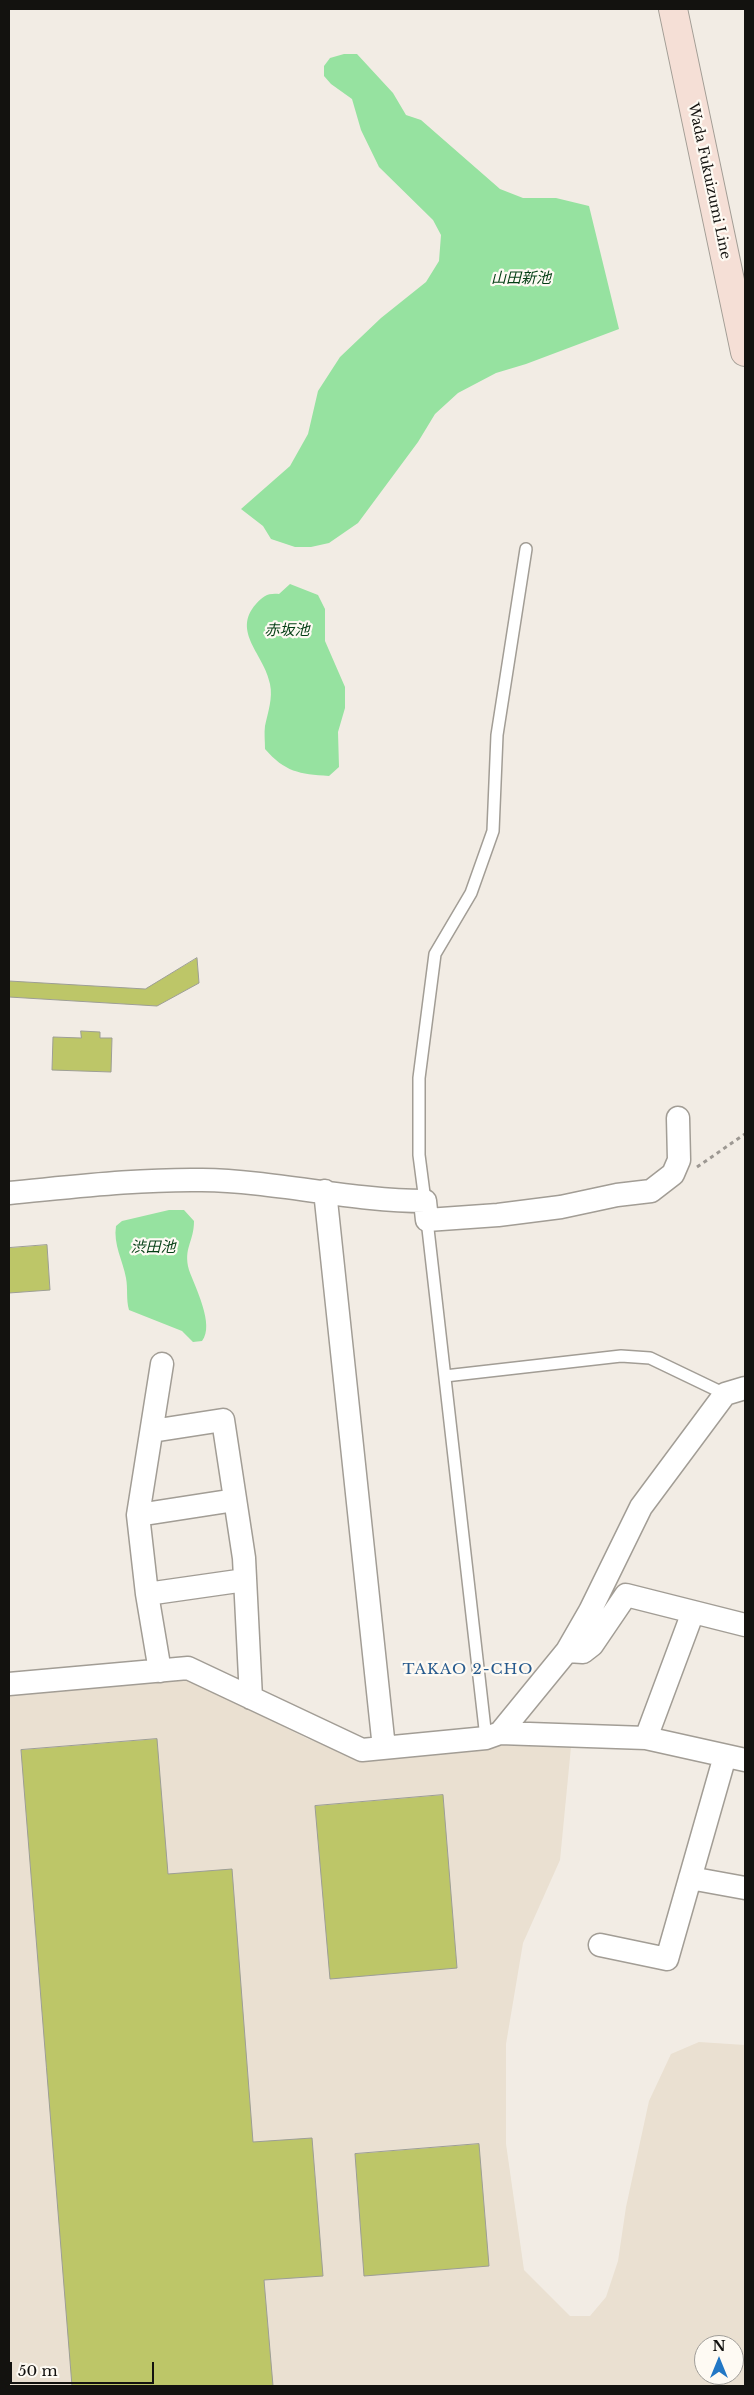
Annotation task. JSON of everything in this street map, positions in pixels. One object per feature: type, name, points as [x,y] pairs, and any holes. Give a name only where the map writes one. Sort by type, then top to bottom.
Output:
[{"type":"main road","name":"Wada Fukuizumi Line","points":[[673,9],[745,352]]},
{"type":"street","points":[[9,1193],[105,1184],[202,1180],[325,1191],[403,1201],[426,1210],[498,1215],[561,1207],[617,1195],[650,1192],[674,1174],[679,1160],[678,1118]]},
{"type":"street","points":[[325,1191],[384,1748]]},
{"type":"street","points":[[160,1671],[147,1594],[138,1515],[162,1364]]},
{"type":"street","points":[[493,1735],[567,1651],[590,1611],[641,1508],[735,1391]]},
{"type":"street","points":[[152,1431],[223,1420],[244,1558],[251,1698]]},
{"type":"street","points":[[138,1515],[235,1500]]},
{"type":"street","points":[[147,1594],[246,1580]]},
{"type":"street","points":[[567,1651],[583,1652],[592,1646],[626,1595],[745,1625]]},
{"type":"street","points":[[646,1738],[693,1612]]},
{"type":"street","points":[[9,1684],[188,1668],[362,1750],[493,1735],[646,1738],[735,1758],[690,1878],[667,1959],[600,1945]]},
{"type":"street","points":[[690,1878],[745,1888]]},
{"type":"lane","points":[[493,1735],[445,1376],[426,1210],[420,1155],[420,1078],[435,954],[471,893],[493,831],[497,735],[526,549]]},
{"type":"lane","points":[[445,1376],[621,1356],[650,1358],[735,1391]]},
{"type":"shaded area","points":[[191,1680],[308,1739],[365,1758],[488,1745],[571,1747],[560,1860],[523,1943],[506,2044],[506,2144],[524,2270],[570,2316],[590,2316],[606,2297],[618,2261],[626,2207],[649,2101],[671,2054],[699,2042],[745,2045],[745,2386],[9,2386],[9,1691]]},
{"type":"water","name":"山田新池","points":[[344,54],[357,54],[393,93],[406,115],[421,120],[500,189],[523,198],[556,198],[589,206],[619,329],[526,364],[496,373],[458,393],[435,414],[418,442],[358,523],[329,543],[311,547],[295,547],[271,539],[263,526],[241,509],[290,466],[308,434],[318,391],[340,357],[381,318],[426,282],[439,261],[441,235],[433,220],[379,167],[361,130],[352,99],[331,84],[324,76],[324,66],[330,58]]},
{"type":"water","name":"赤坂池","points":[[290,584],[318,595],[325,609],[325,641],[345,687],[345,708],[338,732],[339,767],[329,776],[301,773],[293,770],[279,763],[265,749],[265,729],[271,689],[267,673],[248,634],[247,624],[249,614],[261,599],[272,594],[279,594]]},
{"type":"water","name":"渋田池","points":[[169,1210],[184,1210],[194,1221],[187,1262],[205,1316],[206,1326],[202,1341],[193,1342],[182,1331],[129,1310],[125,1272],[115,1233],[116,1226],[122,1221]]},
{"type":"building","points":[[197,958],[199,983],[157,1006],[9,997],[9,981],[145,989]]},
{"type":"building","points":[[81,1031],[100,1032],[100,1038],[112,1038],[111,1072],[52,1070],[53,1037],[81,1038]]},
{"type":"building","points":[[47,1245],[50,1290],[9,1293],[9,1248]]},
{"type":"building","points":[[157,1739],[168,1874],[232,1869],[253,2142],[312,2138],[323,2276],[264,2280],[273,2386],[72,2386],[21,1750]]},
{"type":"building","points":[[443,1795],[457,1968],[330,1979],[315,1806]]},
{"type":"building","points":[[479,2144],[489,2266],[364,2276],[355,2154]]},
{"type":"district","name":"TAKAO 2-CHO","points":[[468,1670]]}]
